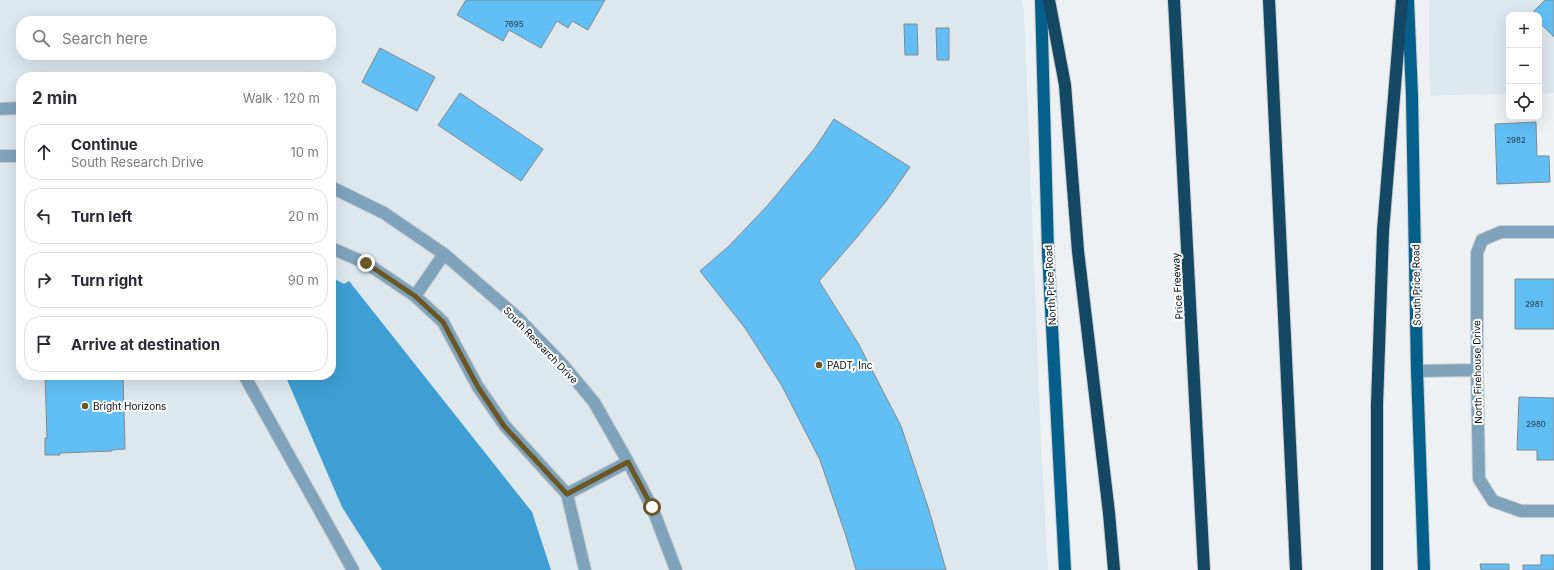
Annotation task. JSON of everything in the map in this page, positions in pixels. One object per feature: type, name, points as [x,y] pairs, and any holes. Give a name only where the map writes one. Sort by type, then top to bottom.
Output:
[{"type":"highway","points":[[1049,0],[1065,85],[1078,251],[1110,513],[1114,570]]},
{"type":"highway","name":"Price Freeway","points":[[1174,0],[1204,570]]},
{"type":"highway","points":[[1269,0],[1296,570]]},
{"type":"highway","points":[[1377,570],[1377,405],[1384,231],[1402,0]]},
{"type":"main road","name":"North Price Road","points":[[1041,0],[1048,252],[1065,570]]},
{"type":"main road","name":"South Price Road","points":[[1408,0],[1413,104],[1417,371],[1424,570]]},
{"type":"street","points":[[0,109],[16,108]]},
{"type":"street","points":[[0,156],[16,156]]},
{"type":"street","name":"South Research Drive","points":[[336,189],[384,213],[444,254],[517,317],[563,365],[594,402],[628,462],[652,507],[676,570]]},
{"type":"street","name":"North Firehouse Drive","points":[[1554,232],[1501,232],[1482,240],[1477,253],[1477,370],[1480,479],[1493,501],[1521,511],[1554,510]]},
{"type":"street","points":[[336,250],[366,263],[415,296],[443,322],[478,387],[504,426],[567,494],[585,570]]},
{"type":"street","points":[[415,296],[444,254]]},
{"type":"street","points":[[1417,371],[1477,370]]},
{"type":"street","points":[[247,380],[349,568]]},
{"type":"street","points":[[567,494],[628,462]]},
{"type":"shaded area","points":[[0,0],[1022,0],[1024,11],[1041,442],[1048,570],[0,570]]},
{"type":"shaded area","points":[[1430,0],[1554,0],[1554,93],[1542,94],[1542,12],[1506,12],[1506,94],[1430,96]]},
{"type":"water","points":[[336,280],[344,284],[349,281],[532,512],[551,570],[382,570],[342,507],[287,380],[336,380]]},
{"type":"building","points":[[466,0],[605,0],[588,30],[572,21],[568,28],[557,21],[541,48],[509,30],[503,41],[457,15]]},
{"type":"building","points":[[1545,0],[1554,0],[1554,37],[1542,25],[1542,12],[1533,12]]},
{"type":"building","points":[[904,24],[917,24],[918,55],[905,55]]},
{"type":"building","points":[[936,28],[949,28],[949,60],[937,60]]},
{"type":"building","points":[[380,48],[435,77],[417,111],[362,82]]},
{"type":"building","points":[[460,93],[543,149],[521,181],[438,125]]},
{"type":"building","name":"PADT, Inc","points":[[834,119],[910,167],[887,200],[819,281],[858,343],[901,426],[929,510],[946,570],[856,570],[820,460],[782,386],[745,328],[700,271],[729,246],[768,205],[815,148]]},
{"type":"building","points":[[1536,122],[1537,156],[1549,156],[1550,182],[1497,184],[1495,124]]},
{"type":"building","points":[[1515,279],[1554,279],[1554,329],[1515,329]]},
{"type":"building","name":"Bright Horizons","points":[[45,380],[123,380],[125,449],[45,455],[45,438],[47,438]]},
{"type":"building","points":[[1519,397],[1554,398],[1554,460],[1537,460],[1537,450],[1517,450]]},
{"type":"building","points":[[1541,555],[1554,555],[1554,570],[1523,570],[1523,565],[1541,565]]},
{"type":"building","points":[[1480,564],[1509,564],[1509,570],[1481,570]]},
{"type":"place","name":"PADT, Inc","points":[[819,365]]},
{"type":"place","name":"Bright Horizons","points":[[85,406]]},
{"type":"route","points":[[366,263],[415,296],[443,322],[478,387],[504,426],[567,494],[628,462],[652,507]]}]
